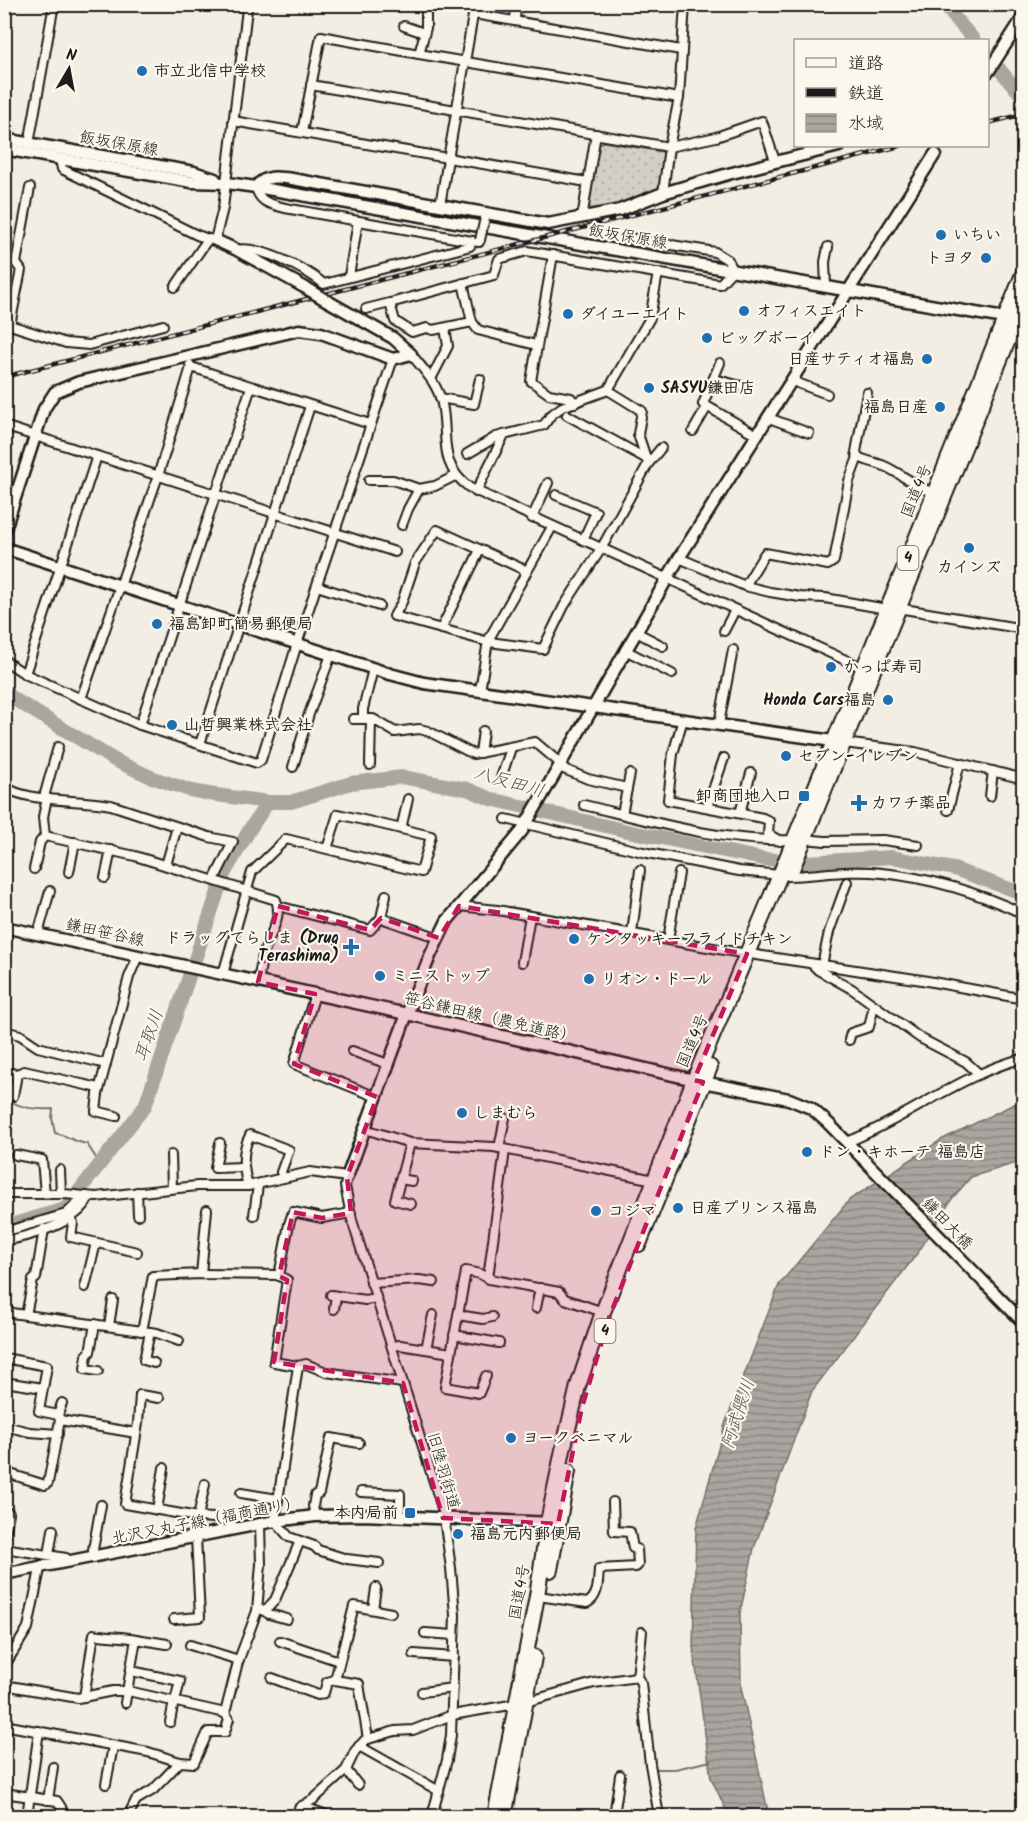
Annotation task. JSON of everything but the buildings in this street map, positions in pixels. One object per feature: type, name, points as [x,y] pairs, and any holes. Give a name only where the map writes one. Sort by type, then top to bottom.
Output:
[{"type":"highway","name":"国道4号","points":[[838,742],[863,668],[893,608],[934,493],[1014,322],[1023,272]]},
{"type":"highway","name":"国道4号","points":[[504,1816],[537,1596],[582,1407],[607,1325],[699,1081],[785,874],[794,842],[1023,301]]},
{"type":"highway","name":"国道4号","points":[[495,1816],[545,1597],[553,1523],[578,1386],[603,1312],[654,1180],[699,1081]]},
{"type":"street","points":[[29,144],[54,4]]},
{"type":"street","points":[[175,287],[212,239],[226,183],[247,9],[235,4]]},
{"type":"street","points":[[419,54],[426,28],[426,4]]},
{"type":"street","points":[[440,205],[475,4]]},
{"type":"street","points":[[515,21],[516,4]]},
{"type":"street","points":[[663,193],[669,147],[679,99],[685,4]]},
{"type":"street","points":[[474,14],[681,50]]},
{"type":"street","points":[[989,70],[1023,16]]},
{"type":"street","points":[[404,26],[424,33]]},
{"type":"street","points":[[302,132],[321,36],[679,99]]},
{"type":"street","points":[[312,85],[669,147],[716,137],[762,121],[775,161]]},
{"type":"street","points":[[233,122],[587,182]]},
{"type":"street","points":[[582,218],[596,134]]},
{"type":"street","name":"飯坂保原線","points":[[4,140],[194,172],[226,183]]},
{"type":"street","points":[[476,240],[358,221],[268,203],[260,199],[256,188],[262,180],[281,178],[440,205],[485,215],[548,224],[620,210],[663,193],[775,161],[835,147]]},
{"type":"street","name":"飯坂保原線","points":[[4,149],[192,182],[226,183],[256,188],[826,286],[1014,322]]},
{"type":"street","points":[[4,1194],[63,1194],[85,1197],[197,1186],[258,1185],[310,1172],[347,1177],[406,1014],[447,921],[526,822],[544,794],[679,558],[935,154]]},
{"type":"street","points":[[60,159],[62,169],[196,235],[237,250],[393,338],[411,354],[431,379],[440,398],[448,456],[455,476],[476,492],[863,668]]},
{"type":"street","points":[[30,188],[16,263],[21,270],[7,324],[66,343],[89,345],[163,325]]},
{"type":"street","points":[[237,250],[247,249],[280,259],[315,276],[324,284],[470,246],[476,240],[485,215]]},
{"type":"street","points":[[349,276],[358,221]]},
{"type":"street","points":[[366,309],[494,276],[499,259],[527,251],[720,284],[733,270],[728,260],[715,252],[628,238]]},
{"type":"street","points":[[826,286],[825,262],[828,247]]},
{"type":"street","points":[[553,255],[531,381],[549,394],[571,398],[575,403]]},
{"type":"street","points":[[467,454],[488,440],[544,425],[551,415],[562,407],[608,390],[650,318],[658,273]]},
{"type":"street","points":[[463,283],[472,322],[478,330],[536,345]]},
{"type":"street","points":[[390,303],[395,321],[412,332],[472,322]]},
{"type":"street","points":[[431,379],[448,346],[445,328]]},
{"type":"street","points":[[4,532],[49,398],[58,389],[111,373],[285,332],[305,330],[321,333],[393,359],[411,354]]},
{"type":"street","points":[[185,356],[191,367],[370,424]]},
{"type":"street","points":[[4,660],[24,674],[140,725],[257,764],[261,760],[297,644],[393,359]]},
{"type":"street","points":[[720,363],[703,404],[757,435]]},
{"type":"street","points":[[81,699],[158,476],[191,367]]},
{"type":"street","points":[[440,398],[474,404],[480,379]]},
{"type":"street","points":[[714,379],[745,387]]},
{"type":"street","points":[[792,381],[827,394]]},
{"type":"street","points":[[140,725],[251,387]]},
{"type":"street","points":[[608,390],[642,411],[638,434],[647,461]]},
{"type":"street","points":[[745,586],[765,553],[828,565],[834,561],[849,481],[858,457],[856,452],[867,393]]},
{"type":"street","points":[[200,744],[310,406]]},
{"type":"street","points":[[693,431],[707,406]]},
{"type":"street","points":[[567,415],[647,461]]},
{"type":"street","points":[[769,418],[809,433]]},
{"type":"street","points":[[4,426],[395,552]]},
{"type":"street","points":[[476,492],[504,435]]},
{"type":"street","points":[[527,571],[437,530],[415,563],[402,602],[394,616],[489,642],[543,650],[564,606],[601,549],[647,461],[661,448]]},
{"type":"street","points":[[24,674],[62,567],[97,456]]},
{"type":"street","points":[[858,457],[880,464],[907,478],[916,487],[934,493]]},
{"type":"street","points":[[369,480],[393,480],[419,489],[435,486],[455,476]]},
{"type":"street","points":[[532,518],[548,483]]},
{"type":"street","points":[[402,525],[419,489]]},
{"type":"street","points":[[556,495],[596,512],[583,540]]},
{"type":"street","points":[[480,691],[489,642],[552,527]]},
{"type":"street","points":[[4,548],[373,669],[424,683],[890,748],[1023,779]]},
{"type":"street","points":[[441,629],[480,549]]},
{"type":"street","points":[[679,558],[745,586],[770,592],[825,598],[1023,629]]},
{"type":"street","points":[[317,586],[380,606]]},
{"type":"street","points":[[724,631],[735,610]]},
{"type":"street","points":[[636,632],[663,646]]},
{"type":"street","points":[[625,650],[672,674]]},
{"type":"street","points":[[719,724],[733,650]]},
{"type":"street","points":[[293,766],[331,655]]},
{"type":"street","points":[[370,765],[367,719],[363,709],[373,669]]},
{"type":"street","points":[[353,719],[379,721],[395,732],[419,729],[428,731],[473,754],[536,742],[560,766],[588,779],[627,788]]},
{"type":"street","points":[[683,719],[673,754],[668,800],[763,818],[769,821],[768,834],[794,842]]},
{"type":"street","points":[[480,753],[483,731]]},
{"type":"street","points":[[34,869],[40,842],[45,836],[43,817],[58,747]]},
{"type":"street","points":[[501,778],[511,748]]},
{"type":"street","points":[[707,807],[724,758]]},
{"type":"street","points":[[948,810],[960,763]]},
{"type":"street","points":[[990,796],[993,771]]},
{"type":"street","points":[[740,813],[751,773]]},
{"type":"street","points":[[622,814],[630,774]]},
{"type":"street","points":[[4,786],[13,792],[46,798],[111,805],[209,837],[233,842],[216,880]]},
{"type":"street","points":[[401,829],[408,799]]},
{"type":"street","points":[[584,806],[754,841],[883,840],[918,845]]},
{"type":"street","points":[[223,974],[252,872],[286,840],[421,872],[431,836],[338,814],[327,849]]},
{"type":"street","points":[[506,819],[643,852],[739,871],[785,874],[880,872],[947,885],[996,901],[1023,914]]},
{"type":"street","points":[[166,865],[177,827]]},
{"type":"street","points":[[45,836],[166,865],[276,900],[278,906],[274,929],[260,965],[258,982]]},
{"type":"street","points":[[69,872],[75,842]]},
{"type":"street","points":[[105,878],[111,850]]},
{"type":"street","points":[[632,933],[640,870]]},
{"type":"street","points":[[668,940],[679,873]]},
{"type":"street","points":[[822,965],[830,928],[846,882]]},
{"type":"street","points":[[38,934],[51,891]]},
{"type":"street","points":[[278,906],[370,930],[381,918],[386,895]]},
{"type":"street","points":[[459,906],[632,933],[751,955],[922,980],[1023,999]]},
{"type":"street","points":[[522,962],[530,916]]},
{"type":"street","points":[[381,918],[439,938]]},
{"type":"street","name":"鎌田笹谷線","points":[[4,927],[200,969]]},
{"type":"street","points":[[116,1116],[96,1111],[99,1088],[129,977],[138,956]]},
{"type":"street","points":[[811,963],[818,970],[852,989],[920,1038],[966,1062],[978,1074]]},
{"type":"street","name":"笹谷鎌田線（農免道路）","points":[[200,969],[699,1081]]},
{"type":"street","points":[[315,994],[294,1064],[377,1097]]},
{"type":"street","points":[[849,1041],[850,1033],[870,1027],[874,1005]]},
{"type":"street","points":[[4,1031],[20,1035],[39,1047],[106,1064]]},
{"type":"street","points":[[352,1051],[388,1064]]},
{"type":"street","points":[[699,1081],[782,1097],[800,1103],[820,1115],[848,1144],[888,1125],[924,1102],[978,1074],[1023,1059]]},
{"type":"street","points":[[4,1072],[17,1074],[24,1071],[99,1088]]},
{"type":"street","points":[[13,1096],[17,1074]]},
{"type":"street","points":[[488,1278],[505,1118]]},
{"type":"street","points":[[365,1129],[410,1143],[454,1144],[502,1149],[654,1180]]},
{"type":"street","points":[[248,1186],[243,1167],[250,1135],[289,1150],[281,1172],[283,1178]]},
{"type":"street","points":[[220,1143],[216,1168],[243,1167]]},
{"type":"street","points":[[410,1143],[395,1200],[411,1204]]},
{"type":"street","name":"鎌田大橋","points":[[848,1144],[1023,1323]]},
{"type":"street","points":[[16,1155],[42,1160],[45,1194]]},
{"type":"street","points":[[171,1155],[172,1188]]},
{"type":"street","points":[[60,1170],[63,1194]]},
{"type":"street","name":"旧陸羽街道","points":[[347,1177],[345,1186],[351,1213],[371,1283],[443,1511],[451,1568],[454,1635],[452,1715],[447,1760],[432,1816]]},
{"type":"street","points":[[400,1179],[412,1181]]},
{"type":"street","points":[[254,1215],[258,1185]]},
{"type":"street","points":[[137,1192],[138,1215]]},
{"type":"street","points":[[4,1241],[44,1230],[70,1218],[87,1202],[85,1197]]},
{"type":"street","points":[[4,1232],[66,1214],[85,1197]]},
{"type":"street","points":[[201,1274],[207,1210]]},
{"type":"street","points":[[279,1276],[293,1212],[322,1218],[351,1213]]},
{"type":"street","points":[[70,1218],[73,1223],[71,1237],[137,1252]]},
{"type":"street","points":[[26,1315],[33,1280],[36,1278],[44,1230]]},
{"type":"street","points":[[85,1287],[96,1243]]},
{"type":"street","points":[[486,1376],[479,1393],[445,1387],[466,1271],[488,1278],[559,1292],[565,1299],[603,1312]]},
{"type":"street","points":[[154,1363],[144,1360],[153,1276],[201,1274],[279,1276],[287,1280],[274,1362],[298,1366],[306,1364],[326,1372],[403,1383]]},
{"type":"street","points":[[371,1283],[419,1280],[434,1282]]},
{"type":"street","points":[[536,1308],[540,1288]]},
{"type":"street","points":[[334,1309],[333,1296],[365,1300],[376,1298]]},
{"type":"street","points":[[109,1326],[113,1300]]},
{"type":"street","points":[[4,1312],[146,1331],[179,1341]]},
{"type":"street","points":[[426,1349],[433,1315]]},
{"type":"street","points":[[458,1315],[483,1319],[492,1317]]},
{"type":"street","points":[[95,1324],[85,1369],[98,1371]]},
{"type":"street","points":[[454,1335],[499,1343]]},
{"type":"street","points":[[392,1346],[451,1353]]},
{"type":"street","points":[[4,1358],[46,1366],[39,1411],[59,1418],[136,1433]]},
{"type":"street","points":[[298,1366],[275,1521],[290,1536],[327,1554],[379,1563]]},
{"type":"street","points":[[4,1382],[43,1389]]},
{"type":"street","points":[[159,1398],[140,1395],[125,1504],[198,1517],[228,1519],[236,1529]]},
{"type":"street","points":[[4,1472],[45,1485],[48,1483],[62,1402]]},
{"type":"street","points":[[4,1426],[30,1432],[57,1434]]},
{"type":"street","points":[[315,1516],[313,1506],[315,1495],[319,1493],[331,1438],[359,1443]]},
{"type":"street","points":[[157,1510],[164,1468]]},
{"type":"street","points":[[198,1517],[205,1484]]},
{"type":"street","points":[[362,1492],[400,1494],[400,1516]]},
{"type":"street","points":[[241,1493],[278,1499]]},
{"type":"street","points":[[545,1597],[587,1603],[592,1600],[596,1591],[599,1569],[638,1565],[637,1549],[633,1548],[630,1532],[614,1531],[613,1502]]},
{"type":"street","points":[[94,1558],[93,1550],[101,1505]]},
{"type":"street","points":[[4,1539],[9,1513]]},
{"type":"street","name":"北沢又丸子線（福商通り）","points":[[4,1574],[70,1563],[275,1521],[315,1516],[400,1516],[553,1523]]},
{"type":"street","points":[[225,1713],[239,1660],[257,1607],[261,1564],[260,1524]]},
{"type":"street","points":[[49,1555],[53,1530]]},
{"type":"street","points":[[174,1619],[200,1617],[196,1537]]},
{"type":"street","points":[[266,1610],[275,1600],[300,1541]]},
{"type":"street","points":[[4,1548],[66,1558],[70,1563]]},
{"type":"street","points":[[4,1676],[5,1665],[28,1628],[39,1569]]},
{"type":"street","points":[[373,1609],[376,1588]]},
{"type":"street","points":[[335,1680],[354,1606],[391,1612]]},
{"type":"street","points":[[257,1607],[266,1610],[269,1614],[287,1619]]},
{"type":"street","points":[[642,1632],[637,1677],[641,1683],[659,1816]]},
{"type":"street","points":[[425,1633],[454,1635]]},
{"type":"street","points":[[84,1697],[94,1634],[108,1637],[119,1635],[167,1644]]},
{"type":"street","points":[[125,1703],[136,1639]]},
{"type":"street","points":[[280,1641],[339,1661]]},
{"type":"street","points":[[190,1645],[239,1660]]},
{"type":"street","points":[[414,1654],[454,1657]]},
{"type":"street","points":[[131,1671],[180,1681],[170,1722]]},
{"type":"street","points":[[299,1816],[299,1808],[314,1799],[346,1770],[359,1746],[368,1739],[394,1731],[413,1730],[452,1715],[521,1703],[594,1683],[637,1677]]},
{"type":"street","points":[[272,1678],[318,1695],[324,1693],[327,1682],[335,1680],[359,1684],[368,1739]]},
{"type":"street","points":[[4,1685],[78,1698],[113,1690],[128,1691],[225,1713],[230,1719],[225,1732],[208,1732],[194,1763],[4,1725]]},
{"type":"street","points":[[422,1692],[453,1688]]},
{"type":"street","points":[[27,1816],[39,1731]]},
{"type":"street","points":[[106,1784],[113,1746]]},
{"type":"street","points":[[359,1746],[439,1791]]},
{"type":"street","points":[[128,1816],[136,1800],[153,1790],[180,1762]]},
{"type":"street","points":[[48,1800],[53,1767]]},
{"type":"street","points":[[346,1770],[358,1785]]},
{"type":"street","points":[[614,1816],[620,1774]]},
{"type":"street","points":[[4,1793],[57,1801],[64,1816]]},
{"type":"street","points":[[302,1806],[329,1816]]},
{"type":"highlighted area","points":[[278,906],[370,930],[381,918],[439,938],[459,906],[747,954],[694,1080],[703,1082],[610,1315],[582,1407],[558,1524],[443,1518],[403,1383],[274,1362],[287,1280],[279,1276],[293,1212],[322,1218],[351,1213],[347,1177],[377,1097],[294,1064],[315,994],[258,982]]},
{"type":"shaded area","points":[[603,142],[663,152],[665,155],[660,191],[615,208],[590,212],[587,209],[598,145]]},
{"type":"water","name":"阿武隈川","points":[[1023,1101],[1023,1161],[971,1177],[951,1200],[919,1251],[812,1391],[754,1548],[740,1613],[741,1687],[769,1816],[729,1816],[711,1778],[693,1646],[696,1528],[725,1424],[779,1285],[849,1200],[941,1140]]},
{"type":"waterway","points":[[943,4],[973,39]]},
{"type":"waterway","points":[[989,57],[1024,98]]},
{"type":"waterway","name":"八反田川","points":[[4,693],[116,761],[151,777],[209,794],[268,802],[291,802],[351,783],[402,777],[467,789],[491,799],[627,831],[763,859],[807,862],[892,857],[954,869],[1024,894]]},
{"type":"waterway","name":"耳取川","points":[[4,1227],[65,1209],[145,1106],[224,874],[268,802]]},
{"type":"waterway","points":[[4,1098],[28,1108],[53,1109],[55,1133],[87,1144],[100,1164]]},
{"type":"waterway","points":[[655,1769],[675,1769],[711,1761]]},
{"type":"railway","points":[[989,123],[1024,114]]},
{"type":"railway","points":[[4,377],[896,147]]},
{"type":"place","name":"市立北信中学校","points":[[142,71]]},
{"type":"place","name":"いちい","points":[[941,235]]},
{"type":"place","name":"トヨタ","points":[[986,258]]},
{"type":"place","name":"オフィスエイト","points":[[744,311]]},
{"type":"place","name":"ダイユーエイト","points":[[568,314]]},
{"type":"place","name":"ビッグボーイ","points":[[707,338]]},
{"type":"place","name":"日産サティオ福島","points":[[927,359]]},
{"type":"place","name":"SASYU鎌田店","points":[[649,388]]},
{"type":"place","name":"福島日産","points":[[940,407]]},
{"type":"place","name":"カインズ","points":[[969,548]]},
{"type":"place","name":"福島卸町簡易郵便局","points":[[157,624]]},
{"type":"place","name":"かっぱ寿司","points":[[831,667]]},
{"type":"place","name":"Honda Cars福島","points":[[888,700]]},
{"type":"place","name":"山哲興業株式会社","points":[[172,725]]},
{"type":"place","name":"セブン-イレブン","points":[[786,756]]},
{"type":"place","name":"卸商団地入口","points":[[804,796]]},
{"type":"place","name":"カワチ薬品","points":[[859,803]]},
{"type":"place","name":"ケンタッキーフライドチキン","points":[[574,939]]},
{"type":"place","name":"ドラッグてらしま (Drug Terashima)","points":[[351,947]]},
{"type":"place","name":"ミニストップ","points":[[380,976]]},
{"type":"place","name":"リオン・ドール","points":[[589,979]]},
{"type":"place","name":"しまむら","points":[[462,1113]]},
{"type":"place","name":"ドン・キホーテ 福島店","points":[[807,1152]]},
{"type":"place","name":"日産プリンス福島","points":[[678,1208]]},
{"type":"place","name":"コジマ","points":[[596,1211]]},
{"type":"place","name":"ヨークベニマル","points":[[511,1438]]},
{"type":"place","name":"本内局前","points":[[410,1513]]},
{"type":"place","name":"福島元内郵便局","points":[[458,1534]]}]
